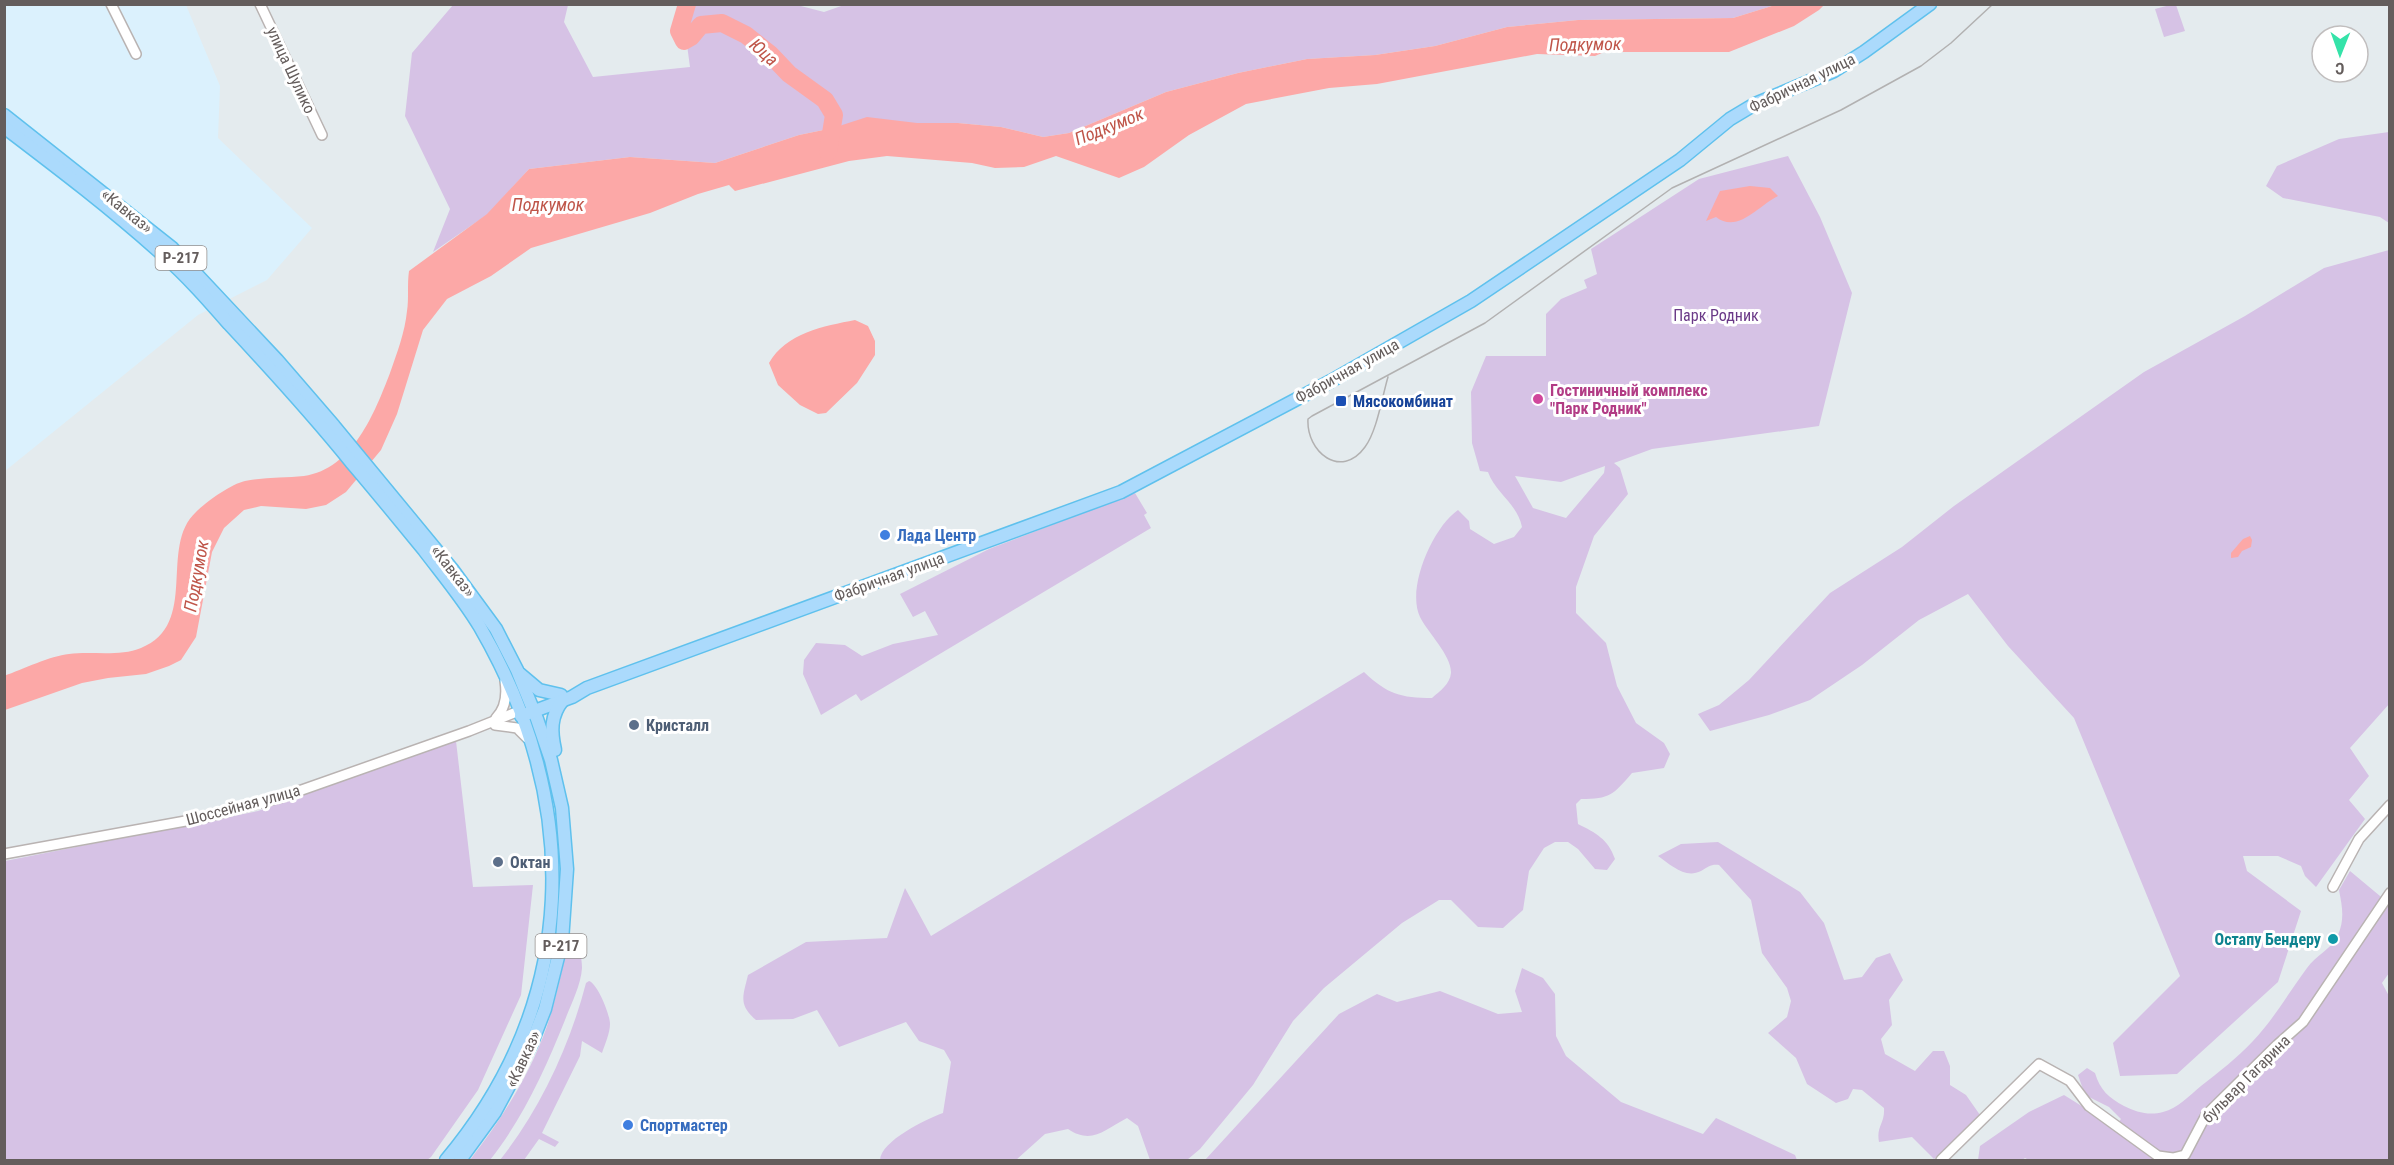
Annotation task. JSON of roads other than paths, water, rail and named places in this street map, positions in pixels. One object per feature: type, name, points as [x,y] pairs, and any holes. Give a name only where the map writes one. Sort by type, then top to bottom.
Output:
[{"type":"main road","name":"Фабричная улица","points":[[517,716],[536,706],[1121,492],[1169,468],[1331,381],[1471,301],[1680,160],[1730,119],[1755,104],[1834,71],[1930,4]]},
{"type":"main road","name":"«Кавказ»","points":[[4,115],[172,248],[276,360],[330,429],[479,604],[496,629],[536,706],[557,784],[565,835],[567,869],[562,941],[545,1009],[531,1045],[495,1112],[460,1161]]},
{"type":"main road","name":"«Кавказ»","points":[[4,127],[88,191],[165,256],[330,429]]},
{"type":"main road","name":"«Кавказ»","points":[[381,490],[479,625],[504,675],[517,716],[532,744],[543,784],[551,833],[550,918],[543,969],[534,1007],[505,1074],[466,1137],[446,1161]]},
{"type":"main road","points":[[453,587],[462,592],[482,619],[522,699],[536,706]]},
{"type":"main road","points":[[516,670],[539,690],[562,698],[552,726],[570,825],[571,858],[567,869]]},
{"type":"street","points":[[111,4],[136,54]]},
{"type":"street","name":"улица Шулико","points":[[260,4],[322,135]]},
{"type":"street","points":[[504,675],[506,697],[504,708],[494,722],[517,728],[532,744]]},
{"type":"street","points":[[517,716],[534,729],[543,752],[556,806],[562,858],[567,869]]},
{"type":"street","name":"Шоссейная улица","points":[[4,854],[202,818],[279,798],[494,722],[517,716]]},
{"type":"street","points":[[2332,887],[2359,839],[2390,805]]},
{"type":"street","name":"бульвар Гагарина","points":[[1941,1161],[2039,1065],[2070,1081],[2089,1106],[2158,1156],[2174,1158],[2185,1155],[2206,1115],[2277,1045],[2304,1022],[2390,893]]},
{"type":"water","name":"Подкумок","points":[[1775,5],[1824,5],[1794,26],[1729,52],[1604,52],[1595,56],[1537,54],[1377,84],[1329,88],[1246,104],[1189,135],[1144,167],[1119,178],[1056,156],[1024,167],[995,168],[972,163],[887,156],[849,161],[735,191],[729,185],[698,194],[650,213],[531,248],[491,276],[447,299],[423,330],[397,414],[381,450],[346,492],[326,505],[306,509],[261,506],[244,510],[224,528],[212,552],[196,637],[181,660],[146,674],[82,683],[5,710],[4,676],[62,655],[133,651],[159,637],[169,622],[174,604],[180,545],[185,527],[196,512],[212,499],[245,481],[304,476],[321,471],[349,451],[377,405],[403,335],[408,306],[409,271],[487,214],[529,169],[630,157],[715,163],[799,135],[833,128],[867,117],[917,123],[958,123],[1001,127],[1043,137],[1069,133],[1166,92],[1238,73],[1307,59],[1375,55],[1435,46],[1507,27],[1578,20],[1733,18]]},
{"type":"water","points":[[1750,186],[1770,188],[1778,196],[1740,220],[1724,221],[1716,217],[1706,221],[1720,191]]},
{"type":"water","points":[[855,320],[868,326],[875,341],[875,355],[857,383],[826,413],[818,414],[800,405],[778,385],[769,363],[785,344],[807,332]]},
{"type":"water","points":[[2250,536],[2251,547],[2242,551],[2238,557],[2231,558],[2231,553],[2243,539]]},
{"type":"waterway","name":"Юца","points":[[687,4],[679,31],[684,41],[691,37],[701,25],[722,23],[746,35],[770,54],[789,74],[825,100],[834,115],[828,152]]},
{"type":"tram line","points":[[1388,377],[1376,423],[1365,447],[1356,457],[1346,461],[1327,458],[1319,451],[1309,431],[1308,419],[1312,416],[1485,323],[1672,188],[1841,110],[1921,66],[1951,43],[1993,4]]},
{"type":"place","name":"Гостиничный комплекс \"Парк Родник\"","points":[[1538,399]]},
{"type":"place","name":"Мясокомбинат","points":[[1341,401]]},
{"type":"place","name":"Лада Центр","points":[[885,535]]},
{"type":"place","name":"Кристалл","points":[[634,725]]},
{"type":"place","name":"Октан","points":[[498,862]]},
{"type":"place","name":"Остапу Бендеру","points":[[2333,939]]},
{"type":"place","name":"Спортмастер","points":[[628,1125]]},
{"type":"park label","name":"Парк Родник","points":[[1716,315]]}]
